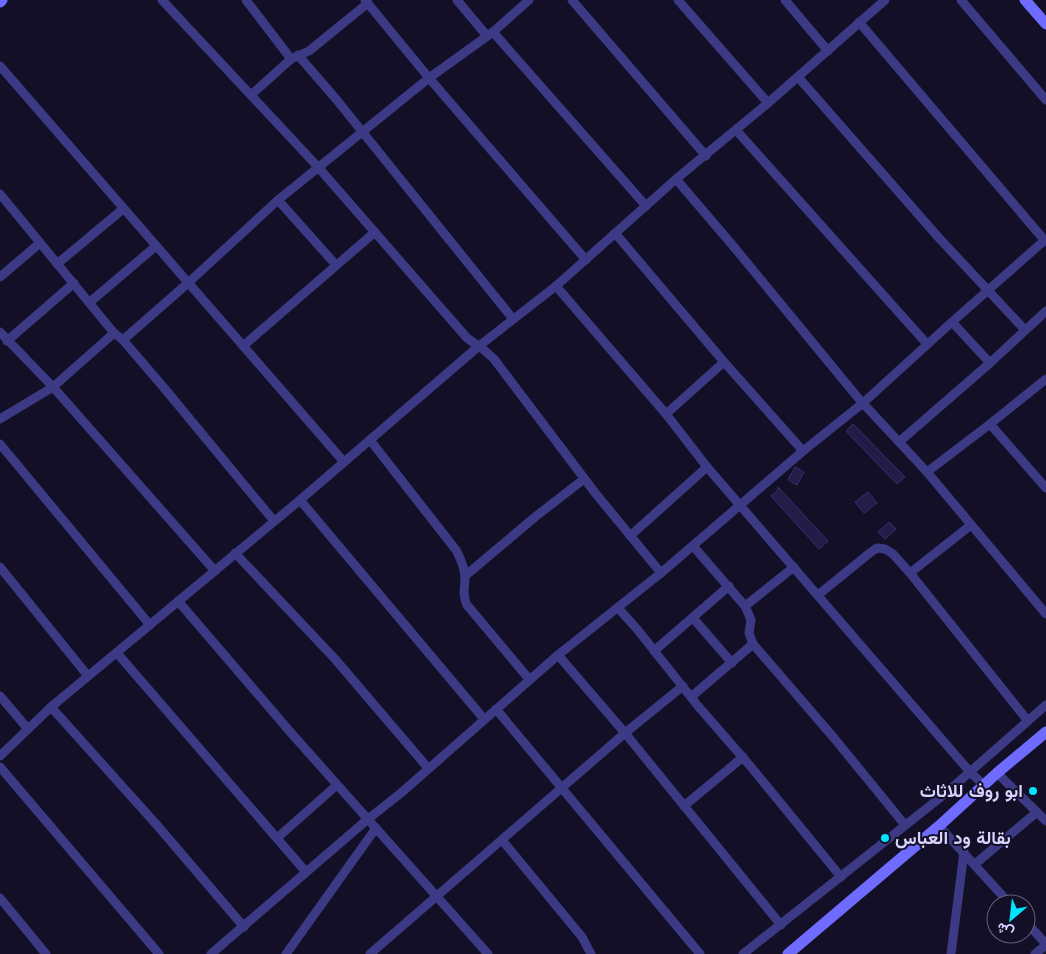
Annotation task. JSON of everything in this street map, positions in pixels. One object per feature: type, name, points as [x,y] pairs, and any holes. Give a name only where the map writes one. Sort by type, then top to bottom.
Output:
[{"type":"street","points":[[162,0],[318,167],[467,338],[489,354],[510,379],[584,479],[661,573]]},
{"type":"street","points":[[246,0],[295,57],[336,99],[513,319]]},
{"type":"street","points":[[457,0],[646,206]]},
{"type":"street","points":[[123,340],[278,200],[429,78],[490,34],[530,0]]},
{"type":"street","points":[[572,0],[706,156]]},
{"type":"street","points":[[678,0],[768,103]]},
{"type":"street","points":[[785,0],[828,51]]},
{"type":"street","points":[[0,756],[51,707],[300,500],[479,346],[556,286],[676,179],[798,78],[885,0]]},
{"type":"street","points":[[961,0],[1046,100]]},
{"type":"street","points":[[1025,0],[1046,24]]},
{"type":"street","points":[[251,95],[295,57],[309,52],[366,2],[586,260]]},
{"type":"street","points":[[211,954],[529,679],[661,573],[803,451],[863,403],[927,344],[1046,241],[859,22]]},
{"type":"street","points":[[0,66],[344,462]]},
{"type":"street","points":[[798,78],[939,238],[1025,330]]},
{"type":"street","points":[[736,130],[927,344]]},
{"type":"street","points":[[676,179],[863,403],[926,472],[1046,614]]},
{"type":"street","points":[[0,194],[90,302],[114,334],[123,340],[274,521]]},
{"type":"street","points":[[278,200],[336,265]]},
{"type":"street","points":[[57,264],[124,209]]},
{"type":"street","points":[[243,346],[375,232]]},
{"type":"street","points":[[615,233],[724,362],[803,451]]},
{"type":"street","points":[[0,277],[40,244]]},
{"type":"street","points":[[90,302],[156,246]]},
{"type":"street","points":[[7,340],[74,283]]},
{"type":"street","points":[[556,286],[666,414],[707,467],[741,504],[970,772],[984,785]]},
{"type":"street","points":[[899,442],[990,363],[1046,311]]},
{"type":"street","points":[[952,322],[990,363]]},
{"type":"street","points":[[0,332],[53,388],[215,570]]},
{"type":"street","points":[[0,419],[53,388],[114,334]]},
{"type":"street","points":[[666,414],[724,362]]},
{"type":"street","points":[[926,472],[1046,379]]},
{"type":"street","points":[[990,424],[1046,488]]},
{"type":"street","points":[[370,440],[456,550],[463,566],[465,576],[463,596],[467,605],[529,679]]},
{"type":"street","points":[[0,444],[150,625]]},
{"type":"street","points":[[630,536],[707,467]]},
{"type":"street","points":[[465,576],[535,517],[584,479]]},
{"type":"street","points":[[300,500],[484,719]]},
{"type":"street","points":[[910,573],[971,525]]},
{"type":"street","points":[[692,546],[746,606],[751,620],[749,634],[753,644],[834,738],[905,825]]},
{"type":"street","points":[[818,594],[871,552],[878,548],[885,549],[893,554],[910,573],[1028,721]]},
{"type":"street","points":[[235,554],[334,659],[428,768]]},
{"type":"street","points":[[0,567],[88,676]]},
{"type":"street","points":[[746,606],[794,567]]},
{"type":"street","points":[[654,651],[729,586]]},
{"type":"street","points":[[178,601],[337,785],[488,954]]},
{"type":"street","points":[[618,608],[841,877]]},
{"type":"street","points":[[693,618],[732,663]]},
{"type":"street","points":[[691,697],[753,644]]},
{"type":"street","points":[[117,653],[306,872]]},
{"type":"street","points":[[558,655],[625,733],[781,924]]},
{"type":"street","points":[[375,952],[561,788],[682,686]]},
{"type":"street","points":[[0,696],[28,729]]},
{"type":"street","points":[[743,954],[946,792],[1046,705]]},
{"type":"street","points":[[51,707],[156,824],[244,927]]},
{"type":"street","points":[[496,709],[700,954]]},
{"type":"street","points":[[788,954],[1046,733]]},
{"type":"street","points":[[684,806],[743,757]]},
{"type":"street","points":[[0,767],[159,954]]},
{"type":"street","points":[[997,773],[1046,821]]},
{"type":"street","points":[[277,838],[337,785]]},
{"type":"street","points":[[974,864],[1037,812]]},
{"type":"street","points":[[939,826],[1001,894]]},
{"type":"street","points":[[286,954],[376,828]]},
{"type":"street","points":[[502,840],[582,937],[591,954]]},
{"type":"street","points":[[951,954],[964,852]]},
{"type":"street","points":[[0,898],[46,954]]},
{"type":"street","points":[[1035,954],[1046,945],[1036,934]]},
{"type":"building","points":[[853,424],[905,477],[897,484],[846,431]]},
{"type":"building","points":[[795,467],[804,472],[797,485],[788,480]]},
{"type":"building","points":[[778,487],[828,541],[819,549],[771,496],[778,490]]},
{"type":"building","points":[[868,492],[877,503],[864,513],[855,502]]},
{"type":"building","points":[[889,522],[896,529],[885,539],[878,532]]},
{"type":"place","name":"ابو روف للاثاث","points":[[1033,791]]},
{"type":"place","name":"بقالة ود العباس","points":[[885,838]]}]
